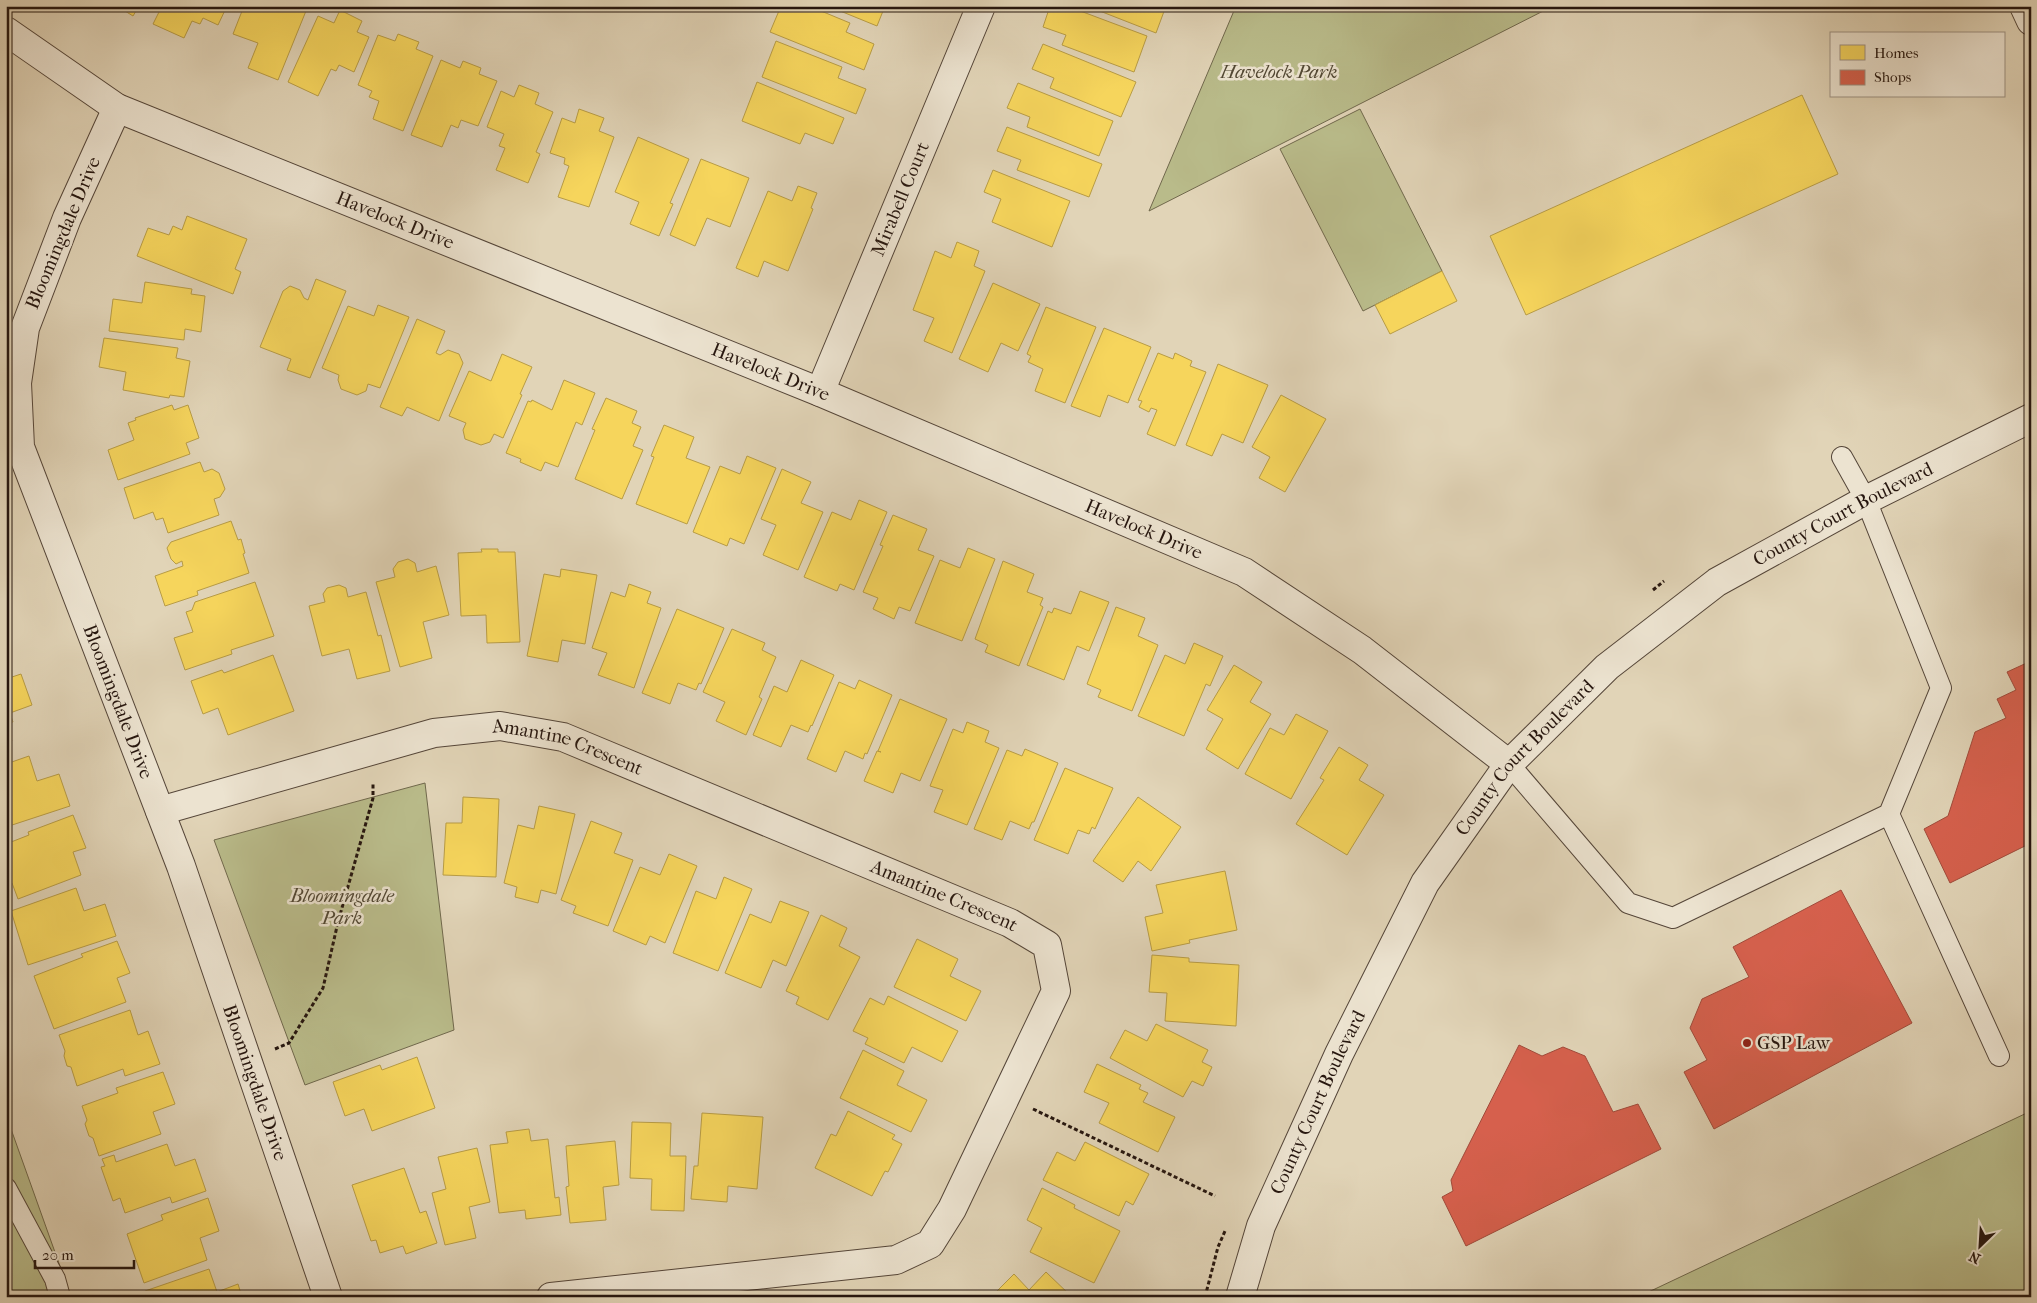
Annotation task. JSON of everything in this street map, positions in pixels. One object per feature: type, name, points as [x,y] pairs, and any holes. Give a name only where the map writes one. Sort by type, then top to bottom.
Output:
[{"type":"street","name":"Mirabell Court","points":[[820,392],[981,6]]},
{"type":"street","points":[[2024,6],[2031,21]]},
{"type":"street","name":"Havelock Drive","points":[[6,31],[117,108],[820,392],[1244,572],[1362,650],[1509,764]]},
{"type":"street","name":"Bloomingdale Drive","points":[[117,108],[67,218],[25,328],[17,383],[20,447],[182,866],[328,1297]]},
{"type":"street","name":"County Court Boulevard","points":[[1240,1297],[1265,1217],[1339,1054],[1399,934],[1425,883],[1509,764],[1607,667],[1716,582],[1866,500],[2031,418]]},
{"type":"street","name":"Amantine Crescent","points":[[160,811],[434,733],[500,726],[562,737],[1010,923],[1047,946],[1056,991],[952,1209],[930,1244],[896,1260],[552,1297]]},
{"type":"lane","points":[[1509,764],[1628,903],[1673,918],[1889,814],[1941,688],[1866,500],[1842,457]]},
{"type":"lane","points":[[1889,814],[2000,1056]]},
{"type":"lane","points":[[6,1188],[55,1280],[60,1297]]},
{"type":"path","points":[[247,1060],[289,1043],[323,988],[338,922],[373,798],[373,750]]},
{"type":"path","points":[[1006,1096],[1215,1196]]},
{"type":"green space","name":"Havelock Park","points":[[1236,6],[1553,6],[1149,211]]},
{"type":"green space","points":[[1360,109],[1442,271],[1363,311],[1280,149]]},
{"type":"green space","name":"Bloomingdale Park","points":[[425,783],[454,1030],[305,1085],[214,840]]},
{"type":"green space","points":[[2031,1111],[2031,1297],[1638,1297]]},
{"type":"green space","points":[[6,1115],[71,1297],[6,1297]]},
{"type":"building: Homes","points":[[117,6],[139,6],[133,16]]},
{"type":"building: Homes","points":[[162,6],[227,6],[218,25],[203,18],[200,24],[192,21],[184,38],[153,24]]},
{"type":"building: Homes","points":[[244,6],[308,6],[278,80],[248,68],[258,43],[233,34]]},
{"type":"building: Homes","points":[[781,6],[809,6],[850,23],[846,32],[874,44],[864,70],[770,32]]},
{"type":"building: Homes","points":[[828,6],[885,6],[877,26]]},
{"type":"building: Homes","points":[[1050,6],[1067,6],[1147,36],[1134,72],[1062,45],[1066,35],[1043,27]]},
{"type":"building: Homes","points":[[1087,6],[1166,6],[1156,33]]},
{"type":"building: Homes","points":[[340,10],[362,21],[357,32],[369,37],[354,72],[339,65],[336,71],[331,69],[318,96],[288,82],[318,16],[334,23]]},
{"type":"building: Homes","points":[[398,34],[419,42],[416,49],[433,56],[403,131],[373,119],[379,101],[369,97],[372,91],[358,85],[378,35],[395,41]]},
{"type":"building: Homes","points":[[776,41],[842,67],[838,78],[866,89],[856,114],[762,77]]},
{"type":"building: Homes","points":[[1043,44],[1136,82],[1121,117],[1050,88],[1054,78],[1032,69]]},
{"type":"building: Homes","points":[[441,60],[460,68],[463,61],[481,68],[479,74],[497,81],[478,126],[461,120],[458,128],[451,125],[442,147],[411,135]]},
{"type":"building: Homes","points":[[757,82],[844,118],[833,144],[805,133],[800,144],[742,121]]},
{"type":"building: Homes","points":[[1018,83],[1113,121],[1099,156],[1027,127],[1030,117],[1007,108]]},
{"type":"building: Homes","points":[[519,85],[539,93],[535,104],[553,112],[536,152],[540,154],[528,183],[496,170],[505,148],[499,146],[504,134],[487,127],[501,91],[514,97]]},
{"type":"building: Homes","points":[[1802,95],[1838,174],[1526,315],[1490,236]]},
{"type":"building: Homes","points":[[579,109],[604,118],[599,131],[614,137],[589,207],[558,197],[569,166],[564,164],[565,158],[550,153],[562,118],[575,123]]},
{"type":"building: Homes","points":[[1007,127],[1102,164],[1089,197],[1017,170],[1021,160],[997,151]]},
{"type":"building: Homes","points":[[638,137],[689,159],[670,203],[673,204],[659,236],[630,224],[639,202],[615,192]]},
{"type":"building: Homes","points":[[701,159],[749,178],[730,227],[707,218],[695,246],[670,235]]},
{"type":"building: Homes","points":[[993,170],[1070,201],[1052,247],[992,222],[1001,199],[984,192]]},
{"type":"building: Homes","points":[[798,186],[817,193],[811,208],[813,209],[788,271],[764,261],[758,277],[736,268],[768,191],[792,201]]},
{"type":"building: Homes","points":[[187,216],[247,239],[235,269],[241,272],[233,294],[137,256],[148,228],[169,235],[173,226],[182,230]]},
{"type":"building: Homes","points":[[957,242],[979,251],[974,266],[985,271],[952,353],[924,341],[934,318],[913,310],[935,251],[951,258]]},
{"type":"building: Homes","points":[[1442,271],[1457,301],[1390,334],[1375,305]]},
{"type":"building: Homes","points":[[316,279],[346,291],[310,378],[287,370],[291,359],[260,347],[283,291],[290,286],[300,290],[304,298],[308,300]]},
{"type":"building: Homes","points":[[145,282],[192,289],[191,294],[205,296],[201,332],[185,329],[184,340],[109,331],[113,299],[142,303]]},
{"type":"building: Homes","points":[[993,283],[1040,304],[1018,351],[1001,343],[988,372],[959,359]]},
{"type":"building: Homes","points":[[378,305],[409,317],[380,388],[368,384],[366,391],[357,395],[341,389],[338,380],[339,375],[322,368],[348,306],[374,316]]},
{"type":"building: Homes","points":[[1046,307],[1096,327],[1065,403],[1035,391],[1043,369],[1028,362],[1031,356],[1027,354]]},
{"type":"building: Homes","points":[[417,319],[445,331],[436,353],[440,355],[448,350],[459,354],[463,363],[439,421],[407,407],[402,416],[380,407]]},
{"type":"building: Homes","points":[[1104,328],[1151,347],[1128,403],[1108,395],[1100,417],[1071,406]]},
{"type":"building: Homes","points":[[104,338],[178,348],[176,358],[190,361],[184,397],[170,395],[169,398],[123,390],[126,372],[99,367]]},
{"type":"building: Homes","points":[[1158,353],[1173,359],[1175,353],[1192,361],[1190,366],[1206,372],[1175,446],[1147,434],[1157,410],[1151,408],[1149,412],[1139,407],[1142,401],[1138,400]]},
{"type":"building: Homes","points":[[502,354],[532,367],[503,438],[494,434],[490,442],[481,445],[465,439],[463,430],[466,423],[449,416],[469,371],[491,381]]},
{"type":"building: Homes","points":[[1218,364],[1268,385],[1243,443],[1222,434],[1212,456],[1186,445]]},
{"type":"building: Homes","points":[[564,380],[595,393],[582,425],[576,422],[558,467],[545,462],[541,471],[520,462],[521,459],[506,453],[528,401],[531,402],[532,400],[552,410]]},
{"type":"building: Homes","points":[[1281,395],[1326,419],[1285,492],[1259,478],[1270,457],[1252,447]]},
{"type":"building: Homes","points":[[606,398],[637,411],[632,423],[641,427],[633,446],[643,450],[622,499],[575,479],[595,430],[592,429]]},
{"type":"building: Homes","points":[[172,405],[174,410],[188,405],[199,438],[186,443],[190,454],[118,480],[108,450],[134,440],[128,423],[136,420],[135,418]]},
{"type":"building: Homes","points":[[664,425],[694,437],[686,458],[710,467],[687,524],[636,504],[654,457],[651,456]]},
{"type":"building: Homes","points":[[747,456],[776,468],[744,544],[730,538],[727,546],[693,532],[720,466],[740,474]]},
{"type":"building: Homes","points":[[200,462],[204,472],[212,469],[219,473],[225,489],[220,497],[214,499],[219,515],[168,533],[163,518],[156,520],[153,512],[134,519],[124,488]]},
{"type":"building: Homes","points":[[782,469],[811,482],[801,503],[823,512],[798,570],[763,555],[776,525],[761,519]]},
{"type":"building: Homes","points":[[859,500],[887,512],[854,590],[840,584],[837,591],[804,577],[832,512],[851,520]]},
{"type":"building: Homes","points":[[893,515],[927,529],[918,550],[934,556],[910,611],[899,607],[894,619],[873,609],[878,598],[863,592],[883,546],[880,545]]},
{"type":"building: Homes","points":[[231,521],[238,540],[241,539],[249,573],[197,591],[198,595],[165,606],[155,576],[183,566],[182,561],[176,564],[171,559],[167,548],[171,542]]},
{"type":"building: Homes","points":[[968,548],[995,559],[962,641],[915,623],[940,560],[960,568]]},
{"type":"building: Homes","points":[[481,549],[515,552],[520,642],[487,643],[486,615],[461,616],[458,553],[482,552]]},
{"type":"building: Homes","points":[[408,559],[415,563],[417,572],[436,566],[449,615],[423,622],[432,658],[400,667],[376,582],[395,577],[393,569],[398,562]]},
{"type":"building: Homes","points":[[1003,561],[1034,574],[1027,592],[1043,598],[1040,605],[1043,607],[1019,666],[985,652],[988,645],[975,639]]},
{"type":"building: Homes","points":[[561,569],[597,575],[585,644],[562,640],[558,662],[527,656],[544,574],[560,577]]},
{"type":"building: Homes","points":[[255,582],[274,636],[231,650],[232,654],[185,670],[174,638],[193,632],[186,612],[192,610],[195,602]]},
{"type":"building: Homes","points":[[629,584],[651,592],[647,603],[661,608],[634,688],[598,675],[607,653],[592,648],[611,592],[625,597]]},
{"type":"building: Homes","points":[[339,585],[346,588],[348,597],[366,592],[378,636],[381,635],[390,671],[357,679],[349,649],[322,656],[309,606],[325,602],[323,594],[327,588]]},
{"type":"building: Homes","points":[[1080,591],[1109,602],[1089,651],[1077,646],[1064,680],[1027,665],[1048,611],[1052,613],[1054,608],[1071,614]]},
{"type":"building: Homes","points":[[1116,607],[1145,618],[1138,636],[1158,645],[1132,711],[1098,697],[1101,690],[1087,684]]},
{"type":"building: Homes","points":[[677,609],[724,628],[701,684],[699,683],[696,690],[678,683],[670,704],[642,693]]},
{"type":"building: Homes","points":[[732,629],[765,643],[762,650],[776,657],[759,697],[762,699],[746,735],[716,721],[725,702],[703,692]]},
{"type":"building: Homes","points":[[6,630],[10,642],[6,643]]},
{"type":"building: Homes","points":[[1194,643],[1223,656],[1210,686],[1206,684],[1184,736],[1138,716],[1165,655],[1185,664]]},
{"type":"building: Homes","points":[[273,655],[294,711],[228,735],[218,708],[203,714],[191,681],[222,670],[224,673]]},
{"type":"building: Homes","points":[[801,660],[834,675],[808,732],[791,725],[781,747],[753,735],[774,686],[787,692]]},
{"type":"building: Homes","points":[[1234,665],[1262,682],[1250,702],[1271,714],[1238,769],[1206,749],[1223,719],[1207,710]]},
{"type":"building: Homes","points":[[21,674],[32,705],[10,713],[13,722],[6,724],[6,679]]},
{"type":"building: Homes","points":[[859,680],[892,695],[867,754],[865,753],[863,759],[845,751],[836,772],[807,759],[839,682],[855,689]]},
{"type":"building: Homes","points":[[900,699],[947,719],[920,781],[901,773],[893,793],[864,781],[877,751],[881,752],[878,751]]},
{"type":"building: Homes","points":[[1296,714],[1328,731],[1291,799],[1245,774],[1270,728],[1284,735]]},
{"type":"building: Homes","points":[[967,722],[989,731],[985,742],[999,748],[967,825],[934,812],[943,790],[930,786],[953,729],[963,733]]},
{"type":"building: Homes","points":[[6,726],[12,741],[6,743]]},
{"type":"building: Homes","points":[[1339,747],[1368,765],[1359,780],[1384,795],[1347,855],[1296,824],[1324,780],[1320,778]]},
{"type":"building: Homes","points":[[1025,749],[1058,763],[1034,822],[1032,822],[1029,829],[1010,821],[1002,840],[974,829],[1007,750],[1022,756]]},
{"type":"building: Homes","points":[[29,756],[37,781],[59,774],[70,806],[6,827],[6,764]]},
{"type":"building: Homes","points":[[1065,768],[1113,788],[1095,829],[1092,827],[1089,834],[1078,830],[1068,854],[1034,840]]},
{"type":"building: Homes","points":[[463,797],[499,799],[496,877],[443,875],[446,823],[462,823]]},
{"type":"building: Homes","points":[[1138,797],[1181,827],[1151,871],[1138,861],[1123,882],[1093,861]]},
{"type":"building: Homes","points":[[539,806],[575,814],[556,894],[541,890],[538,903],[515,897],[517,887],[504,883],[518,825],[534,829]]},
{"type":"building: Homes","points":[[73,815],[86,848],[73,852],[81,875],[18,899],[12,883],[6,885],[6,844],[29,835],[28,832]]},
{"type":"building: Homes","points":[[591,821],[622,833],[614,853],[633,860],[608,926],[573,913],[576,906],[561,900]]},
{"type":"building: Homes","points":[[669,854],[697,866],[665,943],[650,936],[646,945],[613,931],[640,867],[660,875]]},
{"type":"building: Homes","points":[[1225,871],[1237,930],[1189,940],[1190,943],[1152,951],[1145,917],[1163,913],[1156,885]]},
{"type":"building: Homes","points":[[724,877],[752,889],[718,971],[673,953],[696,891],[716,899]]},
{"type":"building: Homes","points":[[76,888],[84,911],[105,904],[116,936],[28,965],[11,911]]},
{"type":"building: Homes","points":[[780,901],[809,912],[786,966],[773,960],[761,988],[725,973],[750,914],[771,923]]},
{"type":"building: Homes","points":[[821,915],[847,928],[839,946],[860,957],[828,1020],[796,1004],[799,997],[786,991]]},
{"type":"building: Homes","points":[[917,939],[958,959],[950,976],[981,991],[966,1021],[894,987]]},
{"type":"building: Homes","points":[[117,941],[130,973],[117,978],[126,1002],[54,1029],[34,976],[83,957],[81,954]]},
{"type":"building: Homes","points":[[1152,955],[1189,958],[1189,962],[1239,965],[1236,1026],[1165,1021],[1167,993],[1149,992]]},
{"type":"building: Homes","points":[[888,996],[958,1031],[942,1062],[912,1047],[904,1063],[865,1044],[868,1038],[853,1031],[870,998],[884,1005]]},
{"type":"building: Homes","points":[[130,1010],[138,1035],[148,1031],[160,1064],[125,1076],[123,1069],[77,1086],[71,1067],[67,1066],[64,1056],[65,1051],[59,1035]]},
{"type":"building: Homes","points":[[1156,1024],[1208,1050],[1202,1062],[1212,1067],[1203,1086],[1192,1081],[1183,1097],[1110,1058],[1125,1030],[1147,1041]]},
{"type":"building: Homes","points":[[863,1050],[904,1071],[897,1085],[927,1100],[911,1132],[840,1098]]},
{"type":"building: Homes","points":[[417,1057],[435,1108],[372,1131],[364,1109],[345,1116],[333,1082],[380,1065],[382,1070]]},
{"type":"building: Homes","points":[[1097,1064],[1141,1085],[1139,1089],[1148,1093],[1143,1102],[1175,1117],[1158,1152],[1099,1123],[1109,1103],[1084,1092]]},
{"type":"building: Homes","points":[[163,1072],[175,1104],[153,1112],[161,1134],[99,1156],[93,1138],[89,1136],[85,1124],[87,1120],[82,1106],[118,1093],[116,1088]]},
{"type":"building: Homes","points":[[848,1111],[895,1135],[892,1139],[902,1144],[888,1172],[885,1171],[872,1196],[815,1168],[831,1134],[836,1136]]},
{"type":"building: Homes","points":[[702,1113],[763,1117],[757,1189],[728,1186],[727,1202],[691,1199],[694,1166],[698,1166]]},
{"type":"building: Homes","points":[[632,1122],[671,1123],[670,1156],[686,1156],[684,1211],[651,1210],[652,1179],[630,1178]]},
{"type":"building: Homes","points":[[529,1129],[531,1141],[548,1139],[555,1198],[559,1197],[561,1215],[526,1219],[525,1210],[499,1213],[490,1145],[508,1143],[506,1132]]},
{"type":"building: Homes","points":[[615,1141],[619,1185],[603,1187],[606,1220],[570,1223],[566,1187],[569,1186],[566,1146]]},
{"type":"building: Homes","points":[[1085,1142],[1149,1174],[1133,1205],[1126,1201],[1119,1216],[1043,1180],[1057,1152],[1075,1161]]},
{"type":"building: Homes","points":[[167,1144],[175,1166],[195,1159],[206,1191],[172,1203],[170,1197],[125,1213],[120,1198],[113,1201],[101,1167],[105,1166],[102,1159],[114,1155],[116,1162]]},
{"type":"building: Homes","points":[[477,1148],[490,1202],[469,1207],[476,1238],[445,1245],[432,1193],[446,1189],[438,1157]]},
{"type":"building: Homes","points":[[404,1168],[420,1213],[426,1211],[437,1243],[406,1254],[403,1246],[380,1253],[376,1240],[371,1241],[352,1185]]},
{"type":"building: Homes","points":[[1042,1188],[1075,1205],[1074,1208],[1120,1231],[1094,1283],[1030,1252],[1042,1228],[1027,1220]]},
{"type":"building: Homes","points":[[208,1198],[219,1231],[200,1238],[207,1260],[144,1283],[127,1234],[163,1220],[161,1215]]},
{"type":"building: Homes","points":[[209,1269],[217,1292],[238,1284],[242,1297],[147,1297],[145,1291]]},
{"type":"building: Homes","points":[[1046,1272],[1072,1297],[991,1297],[1014,1274],[1029,1290]]},
{"type":"building: Shops","points":[[2031,661],[2031,843],[1950,883],[1924,829],[1948,816],[1975,732],[2006,718],[1997,699],[2016,690],[2007,672]]},
{"type":"building: Shops","points":[[1841,890],[1912,1023],[1714,1129],[1684,1072],[1707,1060],[1690,1028],[1702,999],[1749,977],[1733,947]]},
{"type":"building: Shops","points":[[1519,1045],[1542,1056],[1563,1047],[1585,1056],[1613,1112],[1638,1104],[1661,1149],[1466,1246],[1442,1197],[1453,1191],[1451,1180]]},
{"type":"place","name":"GSP Law","points":[[1747,1043]]}]
